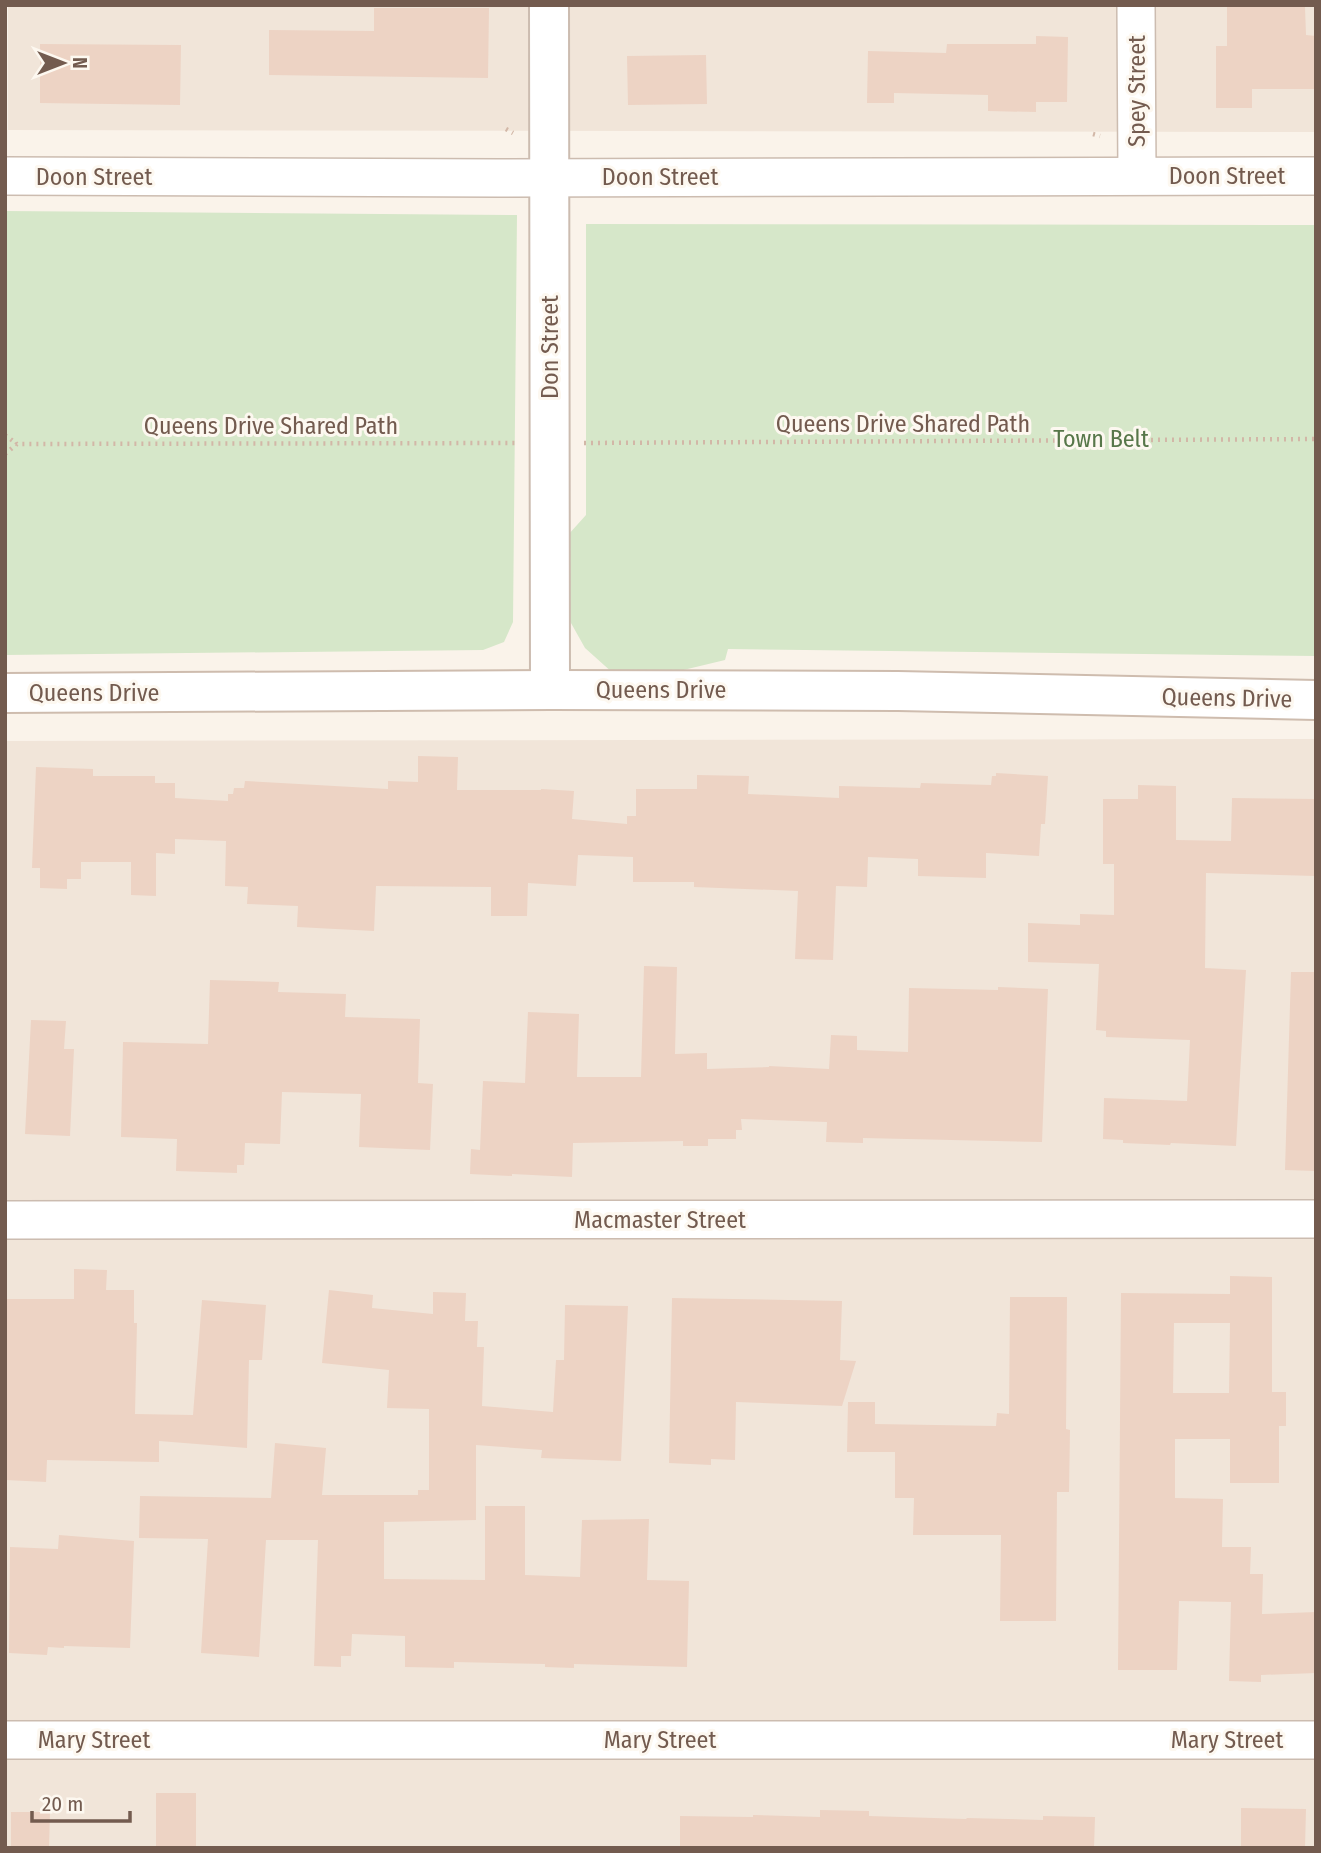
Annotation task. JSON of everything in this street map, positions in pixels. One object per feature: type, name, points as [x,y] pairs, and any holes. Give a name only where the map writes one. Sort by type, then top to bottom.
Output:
[{"type":"main road","name":"Don Street","points":[[550,5],[550,690]]},
{"type":"main road","name":"Queens Drive","points":[[5,693],[898,691],[1316,700]]},
{"type":"street","name":"Spey Street","points":[[1136,5],[1138,176]]},
{"type":"street","name":"Doon Street","points":[[5,176],[1316,176]]},
{"type":"street","name":"Macmaster Street","points":[[5,1220],[1316,1219]]},
{"type":"street","name":"Mary Street","points":[[5,1740],[1316,1740]]},
{"type":"path","points":[[506,129],[513,133]]},
{"type":"path","points":[[1093,134],[1100,136]]},
{"type":"path","points":[[5,435],[17,444],[5,453]]},
{"type":"path","name":"Queens Drive Shared Path","points":[[574,443],[1316,439]]},
{"type":"path","name":"Queens Drive Shared Path","points":[[17,444],[524,443]]},
{"type":"shaded area","points":[[8,5],[1316,5],[1316,132],[8,130]]},
{"type":"shaded area","points":[[1316,739],[1316,1848],[5,1848],[5,741]]},
{"type":"green space","points":[[5,211],[517,215],[513,622],[504,642],[483,650],[5,655]]},
{"type":"green space","name":"Town Belt","points":[[586,224],[1316,225],[1316,656],[728,649],[725,660],[675,672],[614,674],[585,648],[562,607],[568,535],[586,515]]},
{"type":"building","points":[[1227,5],[1305,7],[1306,35],[1316,36],[1316,89],[1252,89],[1252,108],[1216,108],[1216,46],[1227,46]]},
{"type":"building","points":[[374,8],[489,8],[488,78],[269,75],[269,30],[374,31]]},
{"type":"building","points":[[1036,36],[1068,37],[1067,102],[1036,102],[1036,112],[988,111],[988,95],[894,93],[894,103],[867,103],[868,51],[946,53],[947,44],[1036,44]]},
{"type":"building","points":[[40,44],[181,45],[180,105],[40,103]]},
{"type":"building","points":[[706,55],[707,104],[628,105],[627,56]]},
{"type":"building","points":[[418,756],[458,757],[457,790],[574,791],[572,819],[627,824],[627,816],[636,816],[636,789],[697,789],[697,775],[749,776],[748,794],[839,798],[839,786],[920,788],[921,783],[991,785],[992,776],[996,776],[996,773],[1048,776],[1045,824],[1041,824],[1039,856],[986,853],[986,878],[918,876],[918,859],[868,857],[867,887],[836,886],[833,960],[795,959],[798,891],[694,887],[694,882],[633,882],[633,857],[578,855],[576,886],[528,883],[527,916],[491,916],[491,887],[376,886],[374,931],[297,927],[298,906],[247,904],[248,887],[225,886],[226,841],[175,839],[175,854],[156,853],[156,896],[131,895],[131,862],[81,862],[81,879],[67,879],[67,889],[40,888],[40,868],[32,868],[36,767],[93,769],[93,776],[155,776],[155,783],[175,783],[175,798],[228,801],[228,794],[233,794],[234,788],[244,788],[245,781],[388,789],[388,781],[418,782]]},
{"type":"building","points":[[1138,785],[1176,786],[1176,840],[1231,841],[1232,798],[1316,799],[1316,876],[1206,873],[1205,968],[1246,970],[1236,1146],[1123,1143],[1123,1140],[1103,1139],[1104,1098],[1187,1101],[1190,1040],[1106,1037],[1106,1031],[1096,1030],[1099,964],[1028,962],[1028,923],[1080,925],[1080,914],[1114,915],[1114,864],[1103,864],[1103,799],[1138,799]]},
{"type":"building","points":[[644,966],[677,967],[675,1054],[707,1053],[707,1069],[769,1066],[829,1069],[831,1035],[857,1036],[857,1050],[908,1052],[909,988],[1048,989],[1042,1142],[863,1138],[863,1143],[826,1142],[827,1122],[741,1119],[742,1130],[736,1130],[736,1139],[708,1139],[708,1146],[683,1146],[683,1141],[573,1143],[572,1177],[470,1174],[471,1149],[480,1150],[483,1081],[525,1083],[528,1012],[579,1014],[577,1077],[641,1077]]},
{"type":"building","points":[[1291,972],[1316,972],[1316,1171],[1285,1170]]},
{"type":"building","points":[[210,980],[279,982],[278,992],[346,994],[345,1017],[420,1019],[418,1083],[433,1084],[430,1150],[359,1147],[361,1094],[282,1092],[280,1144],[245,1143],[244,1165],[237,1165],[237,1173],[176,1171],[177,1139],[121,1137],[123,1042],[208,1044]]},
{"type":"building","points":[[31,1020],[66,1021],[64,1049],[74,1049],[70,1136],[25,1134]]},
{"type":"building","points":[[74,1269],[107,1270],[106,1290],[134,1290],[134,1323],[137,1323],[135,1414],[193,1415],[202,1300],[266,1305],[262,1360],[249,1360],[247,1448],[159,1441],[159,1462],[47,1460],[46,1482],[6,1480],[5,1299],[74,1299]]},
{"type":"building","points":[[1230,1276],[1272,1277],[1272,1392],[1286,1392],[1286,1426],[1279,1426],[1279,1483],[1230,1483],[1230,1439],[1175,1439],[1175,1498],[1223,1499],[1222,1547],[1251,1547],[1250,1574],[1263,1574],[1262,1614],[1316,1612],[1316,1673],[1261,1675],[1261,1682],[1229,1681],[1231,1602],[1179,1601],[1177,1670],[1118,1670],[1121,1293],[1230,1294]],"holes":[[[1174,1323],[1230,1323],[1229,1393],[1173,1393]]]},
{"type":"building","points":[[329,1290],[373,1295],[372,1308],[433,1314],[433,1292],[466,1293],[465,1321],[478,1321],[477,1347],[484,1347],[482,1406],[553,1412],[556,1360],[564,1360],[565,1305],[628,1306],[621,1461],[541,1458],[542,1450],[476,1445],[476,1520],[384,1522],[384,1579],[485,1580],[485,1506],[525,1506],[525,1575],[580,1577],[582,1520],[649,1519],[647,1580],[689,1581],[687,1667],[574,1664],[574,1668],[545,1667],[545,1664],[454,1662],[454,1668],[405,1667],[405,1636],[352,1634],[351,1656],[341,1656],[341,1667],[314,1666],[318,1540],[266,1540],[259,1657],[201,1653],[208,1539],[139,1538],[140,1496],[271,1498],[275,1443],[326,1448],[322,1495],[418,1495],[418,1490],[429,1490],[429,1409],[387,1408],[389,1370],[322,1363]]},
{"type":"building","points":[[1010,1297],[1067,1297],[1066,1429],[1070,1430],[1069,1492],[1057,1492],[1056,1621],[1000,1621],[1001,1535],[913,1535],[914,1498],[895,1498],[895,1452],[847,1452],[848,1402],[875,1402],[875,1424],[996,1426],[997,1413],[1009,1414]]},
{"type":"building","points":[[672,1298],[842,1301],[840,1360],[856,1361],[842,1406],[736,1402],[735,1460],[711,1459],[711,1465],[669,1463]]},
{"type":"building","points":[[59,1535],[134,1541],[130,1648],[64,1646],[48,1647],[47,1655],[9,1653],[10,1547],[58,1549]]},
{"type":"building","points":[[156,1793],[196,1793],[196,1848],[156,1848]]},
{"type":"building","points":[[1241,1808],[1306,1809],[1305,1848],[1241,1848]]},
{"type":"building","points":[[820,1810],[869,1811],[869,1816],[966,1819],[1043,1820],[1043,1816],[1095,1817],[1094,1848],[680,1848],[680,1816],[820,1817]]},
{"type":"building","points":[[11,1812],[50,1812],[49,1848],[11,1848]]}]
